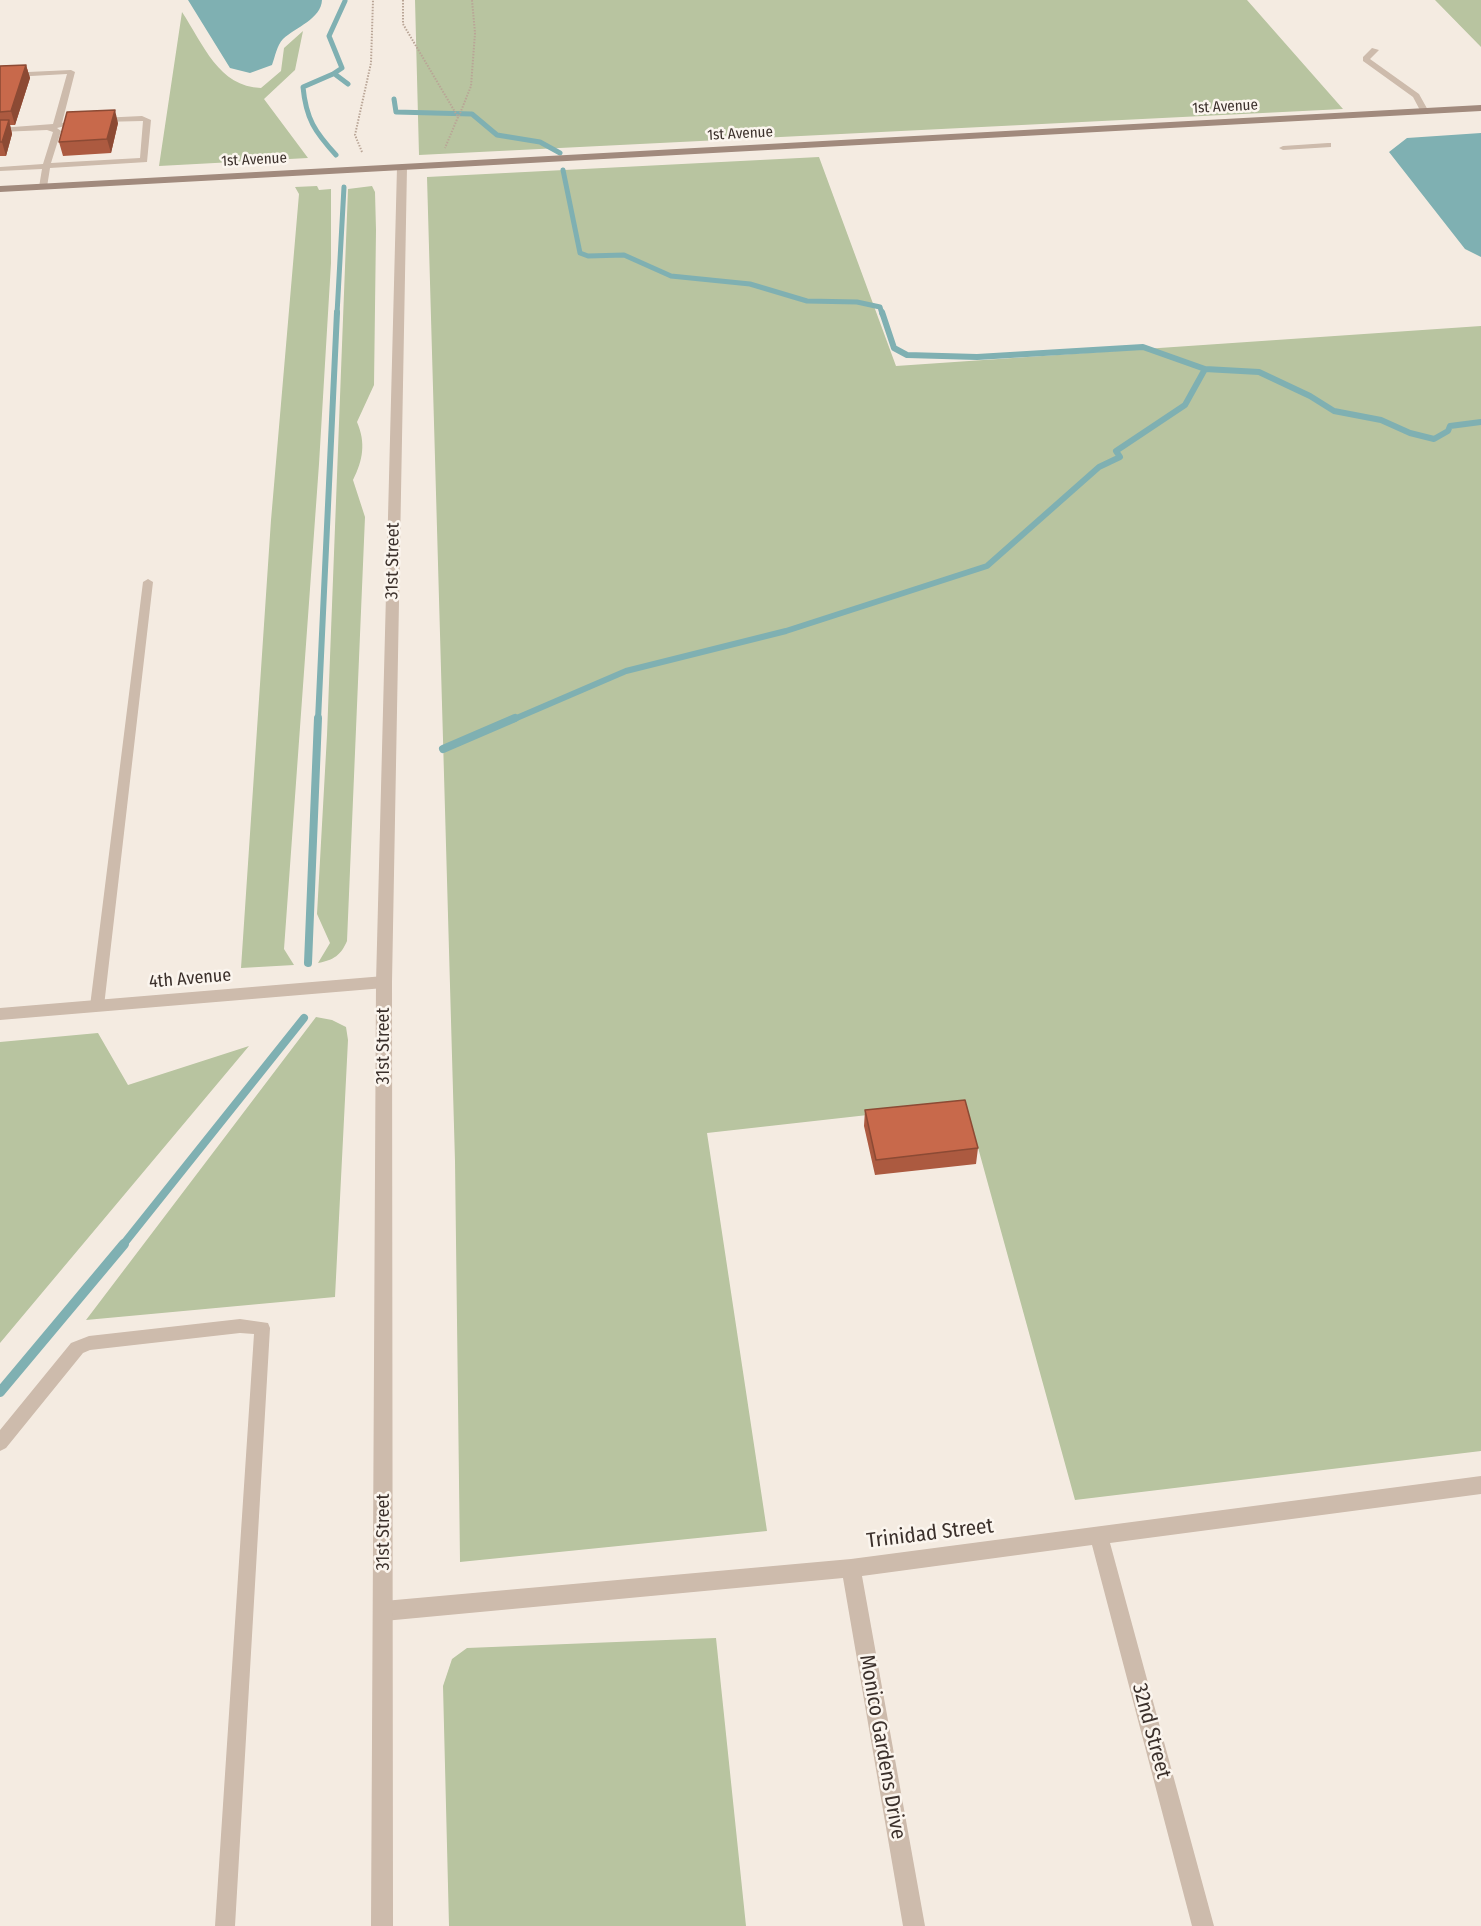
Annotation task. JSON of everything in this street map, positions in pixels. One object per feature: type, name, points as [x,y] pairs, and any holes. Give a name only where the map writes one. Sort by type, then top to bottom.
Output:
[{"type":"main road","name":"1st Avenue","points":[[0,189],[1481,108]]},
{"type":"street","name":"31st Street","points":[[382,1926],[384,982],[402,167]]},
{"type":"street","name":"4th Avenue","points":[[0,1014],[384,982]]},
{"type":"street","name":"Trinidad Street","points":[[384,1611],[851,1568],[1481,1485]]},
{"type":"street","name":"32nd Street","points":[[1098,1536],[1203,1926]]},
{"type":"street","name":"Monico Gardens Drive","points":[[851,1568],[914,1926]]},
{"type":"lane","points":[[1376,50],[1366,59],[1416,96],[1425,111]]},
{"type":"lane","points":[[31,74],[71,72],[57,124]]},
{"type":"lane","points":[[0,169],[144,160],[147,120],[142,118],[57,124],[47,128]]},
{"type":"lane","points":[[0,130],[47,128],[57,130],[46,167],[43,187]]},
{"type":"lane","points":[[1283,148],[1328,145]]},
{"type":"lane","points":[[97,1006],[148,582]]},
{"type":"lane","points":[[0,1443],[77,1348],[89,1343],[229,1327],[262,1328],[225,1926]]},
{"type":"path","points":[[373,0],[371,63],[355,135],[361,150],[377,168]]},
{"type":"path","points":[[403,0],[404,24],[458,117]]},
{"type":"path","points":[[438,165],[471,86],[475,33],[472,0]]},
{"type":"green space","points":[[415,0],[1247,0],[1343,109],[419,155]]},
{"type":"green space","points":[[1435,0],[1481,0],[1481,47]]},
{"type":"green space","points":[[182,12],[214,62],[223,72],[246,86],[261,88],[281,71],[284,48],[303,31],[295,70],[264,99],[308,158],[159,166]]},
{"type":"green space","points":[[819,157],[896,366],[1481,326],[1481,1451],[1075,1500],[966,1104],[707,1133],[767,1531],[460,1562],[455,1161],[427,177]]},
{"type":"green space","points":[[317,186],[319,190],[331,189],[331,263],[284,949],[294,965],[241,968],[271,520],[299,194],[295,187]]},
{"type":"green space","points":[[372,186],[375,192],[376,230],[374,385],[357,422],[362,437],[362,451],[353,480],[365,517],[347,941],[336,956],[318,963],[330,943],[317,914],[327,735],[348,189]]},
{"type":"green space","points":[[316,1017],[332,1020],[346,1027],[348,1040],[335,1297],[86,1320]]},
{"type":"green space","points":[[98,1033],[128,1085],[249,1046],[0,1343],[0,1042]]},
{"type":"green space","points":[[716,1638],[746,1926],[449,1926],[443,1686],[452,1659],[467,1648]]},
{"type":"water","points":[[188,0],[322,0],[321,7],[313,18],[281,42],[272,65],[250,73],[230,68]]},
{"type":"water","points":[[1481,133],[1481,257],[1465,249],[1389,152],[1407,138]]},
{"type":"building","points":[[26,65],[11,111],[0,112],[0,66]]},
{"type":"building","points":[[115,110],[107,139],[59,142],[67,112]]},
{"type":"building","points":[[0,120],[9,120],[2,142],[0,142]]},
{"type":"building","points":[[965,1100],[978,1148],[876,1160],[865,1110]]},
{"type":"waterway","points":[[336,155],[322,139],[309,117],[303,87],[342,68],[329,36],[345,1]]},
{"type":"waterway","points":[[336,75],[348,84]]},
{"type":"waterway","points":[[394,99],[396,112],[472,114],[497,135],[540,142],[560,153]]},
{"type":"waterway","points":[[563,170],[580,253],[588,256],[624,255],[671,276],[750,284],[807,301],[857,302],[880,307],[882,314]]},
{"type":"waterway","points":[[337,314],[344,187]]},
{"type":"waterway","points":[[318,720],[337,312]]},
{"type":"waterway","points":[[882,312],[894,348],[907,355],[977,357],[1143,347],[1205,369]]},
{"type":"waterway","points":[[512,720],[626,671],[786,631],[987,566],[1099,467],[1120,457],[1116,451],[1185,405],[1205,369]]},
{"type":"waterway","points":[[1205,369],[1259,372],[1310,396],[1334,411],[1381,420],[1410,433],[1434,439],[1448,431],[1450,426],[1481,422]]},
{"type":"waterway","points":[[308,963],[318,718]]},
{"type":"waterway","points":[[443,749],[515,718]]},
{"type":"waterway","points":[[122,1246],[304,1018]]},
{"type":"waterway","points":[[0,1392],[124,1244]]}]
